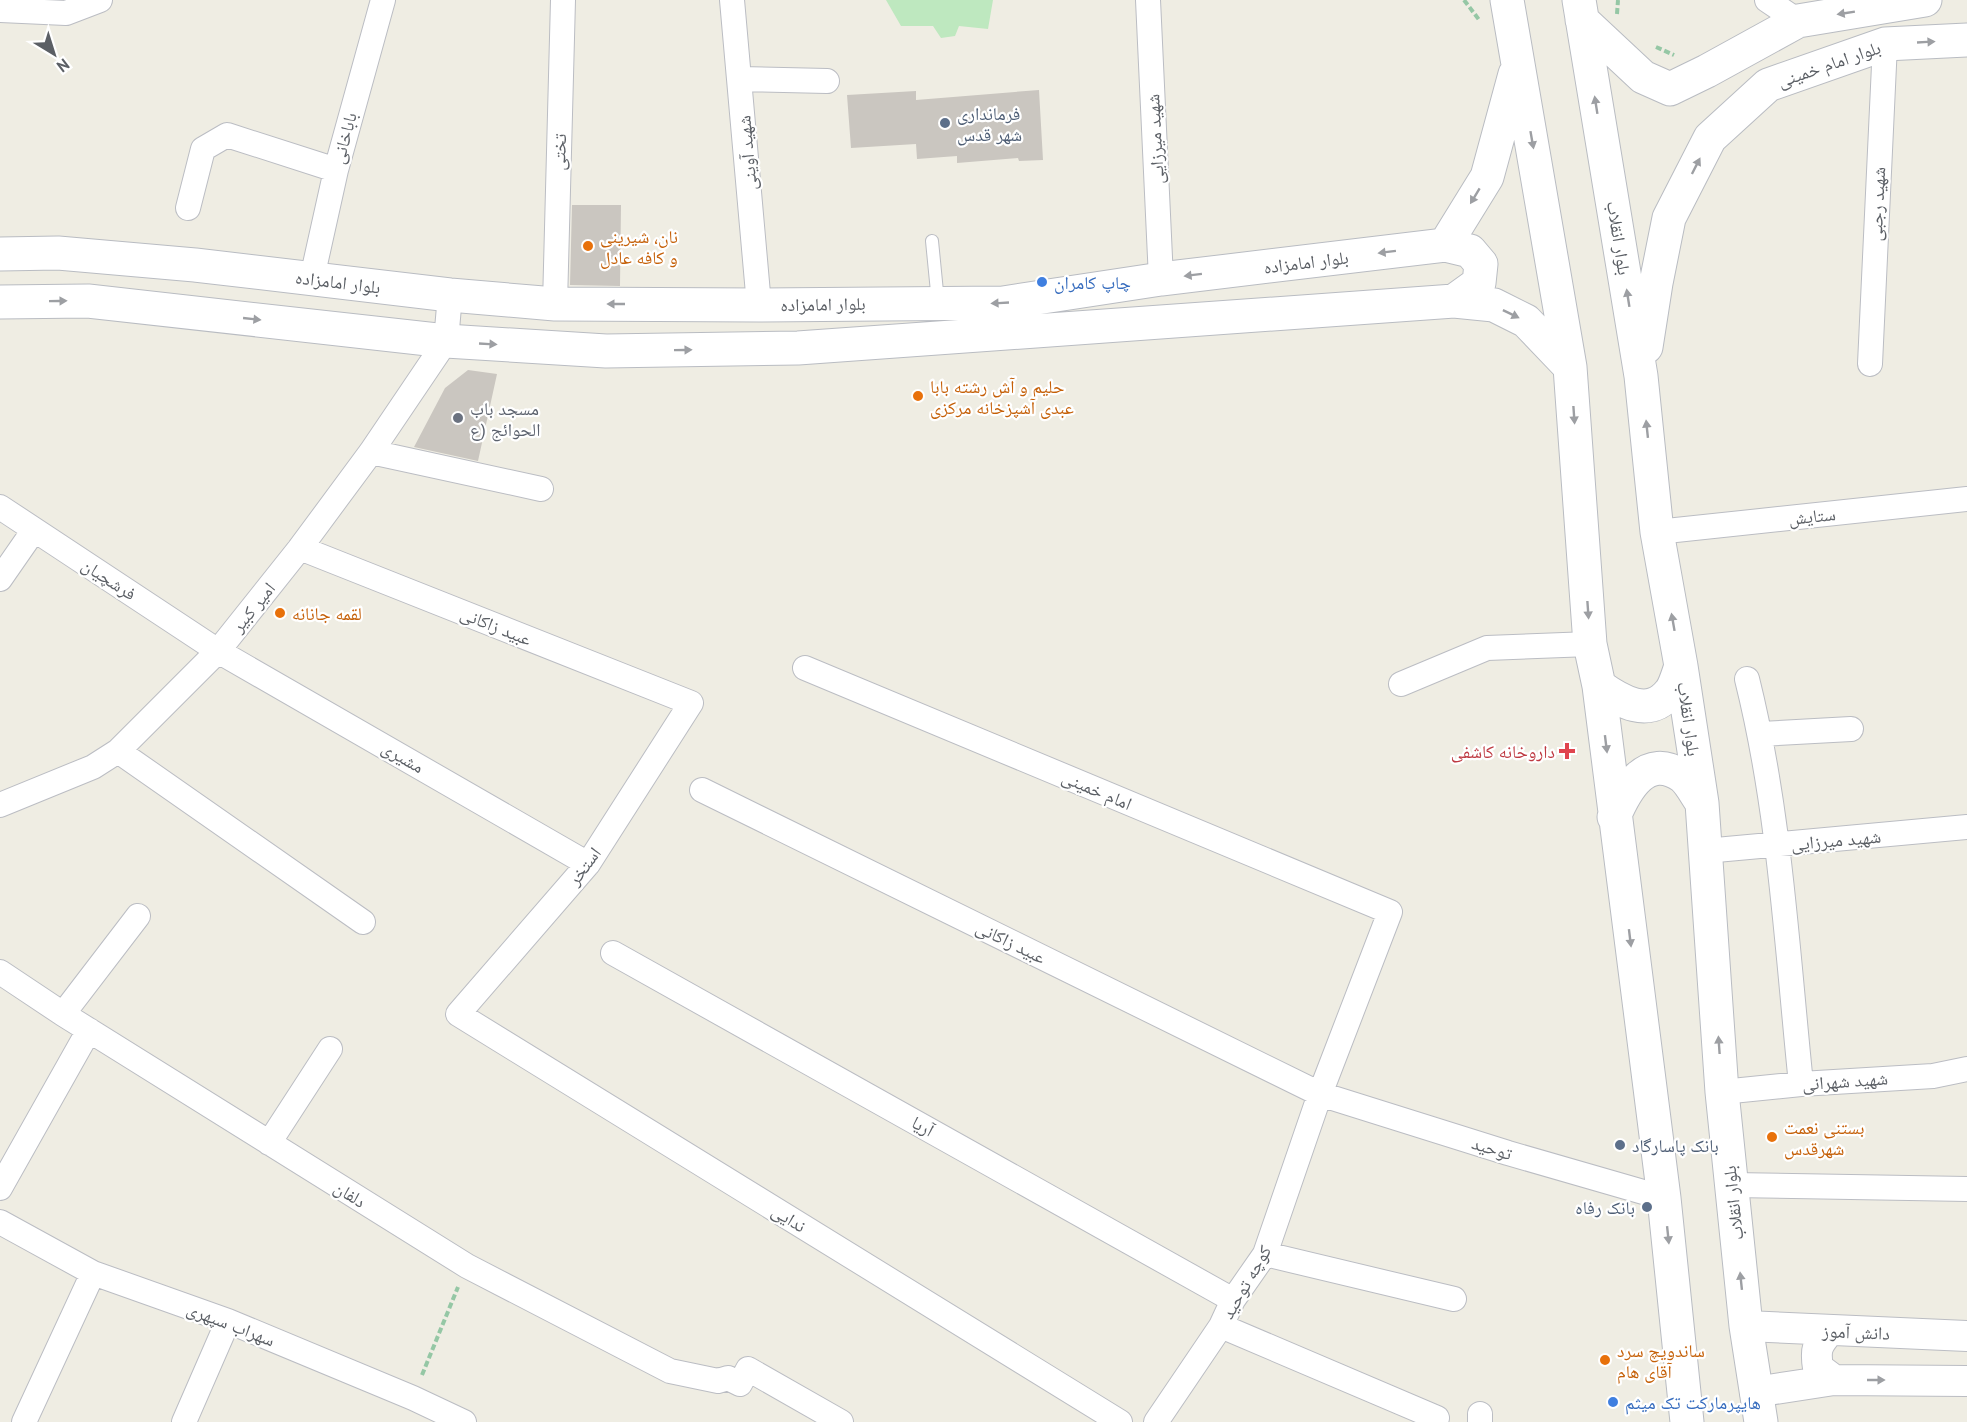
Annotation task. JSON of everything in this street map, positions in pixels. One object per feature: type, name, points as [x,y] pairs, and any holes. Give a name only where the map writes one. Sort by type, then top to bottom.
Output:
[{"type":"main road","points":[[1507,0],[1570,367],[1590,644],[1599,686],[1664,1198],[1688,1422]]},
{"type":"main road","points":[[1581,10],[1643,77],[1670,88],[1798,21],[1925,0]]},
{"type":"main road","name":"بلوار انقلاب","points":[[1581,10],[1641,376],[1657,532],[1682,666],[1702,803],[1722,1092],[1746,1326],[1758,1407]]},
{"type":"main road","name":"بلوار امام خمینی","points":[[1641,376],[1669,218],[1710,138],[1768,85],[1885,44],[1967,40]]},
{"type":"main road","points":[[1454,301],[1479,283],[1481,264],[1470,251],[1445,245],[1487,177],[1518,61]]},
{"type":"main road","name":"بلوار امامزاده","points":[[0,254],[58,253],[195,265],[450,296],[555,304],[759,305],[1003,303],[1161,279],[1445,245]]},
{"type":"main road","points":[[0,302],[88,301],[446,341],[606,351],[798,348],[1454,301],[1494,305],[1526,321],[1570,367]]},
{"type":"main road","points":[[1599,686],[1618,700],[1636,706],[1656,704],[1670,692],[1682,666]]},
{"type":"main road","points":[[1614,817],[1624,793],[1638,777],[1650,768],[1664,769],[1683,777],[1702,803]]},
{"type":"street","points":[[4,7],[66,13],[100,0]]},
{"type":"street","name":"باباخانی","points":[[312,278],[336,170],[383,0]]},
{"type":"street","name":"تختی","points":[[555,304],[563,0]]},
{"type":"street","name":"شهید آوینی","points":[[732,0],[759,305]]},
{"type":"street","name":"شهید میرزایی","points":[[1148,0],[1161,279]]},
{"type":"street","points":[[1767,0],[1798,21]]},
{"type":"street","name":"شهید رجبی","points":[[1870,364],[1885,44]]},
{"type":"street","points":[[740,79],[827,81]]},
{"type":"street","points":[[188,208],[203,148],[227,135],[336,170]]},
{"type":"street","points":[[446,341],[450,296]]},
{"type":"street","name":"امیر کبیر","points":[[0,805],[93,767],[118,751],[218,651],[300,548],[371,452],[446,341]]},
{"type":"street","points":[[371,452],[542,489]]},
{"type":"street","name":"ستایش","points":[[1657,532],[1967,499]]},
{"type":"street","name":"فرشچیان","points":[[0,507],[218,651]]},
{"type":"street","points":[[0,579],[34,530]]},
{"type":"street","name":"عبید زاکانی","points":[[300,548],[691,703]]},
{"type":"street","points":[[1401,684],[1486,648],[1590,644]]},
{"type":"street","name":"مشیری","points":[[218,651],[588,864]]},
{"type":"street","name":"امام خمینی","points":[[804,668],[1390,912]]},
{"type":"street","points":[[1747,679],[1761,734],[1777,845],[1802,1084]]},
{"type":"street","name":"استخر","points":[[458,1014],[588,864],[691,703]]},
{"type":"street","points":[[1761,734],[1851,729]]},
{"type":"street","points":[[118,751],[363,922]]},
{"type":"street","name":"عبید زاکانی","points":[[702,790],[1320,1094]]},
{"type":"street","name":"شهید میرزایی","points":[[1705,851],[1967,827]]},
{"type":"street","name":"کوچه توحید","points":[[1156,1422],[1221,1326],[1233,1300],[1266,1254],[1320,1094],[1390,912]]},
{"type":"street","points":[[63,1014],[138,916]]},
{"type":"street","name":"آریا","points":[[613,953],[1233,1300]]},
{"type":"street","name":"دلفان","points":[[0,972],[63,1014],[467,1266],[670,1371],[718,1381],[728,1378],[740,1384],[748,1369],[841,1422]]},
{"type":"street","name":"ندایی","points":[[458,1014],[1120,1422]]},
{"type":"street","points":[[0,1188],[89,1030]]},
{"type":"street","points":[[269,1143],[330,1049]]},
{"type":"street","name":"شهید شهرانی","points":[[1722,1092],[1802,1084],[1933,1076],[1967,1069]]},
{"type":"street","name":"توحید","points":[[1320,1094],[1508,1153],[1664,1198]]},
{"type":"street","points":[[1732,1185],[1967,1189]]},
{"type":"street","name":"سهراب سپهری","points":[[0,1222],[93,1273],[228,1321],[413,1398],[464,1422]]},
{"type":"street","points":[[1266,1254],[1454,1299]]},
{"type":"street","points":[[24,1422],[93,1273]]},
{"type":"street","points":[[184,1422],[228,1321]]},
{"type":"street","points":[[1221,1326],[1437,1418]]},
{"type":"street","name":"دانش آموز","points":[[1746,1326],[1967,1336]]},
{"type":"street","points":[[1829,1331],[1820,1342],[1816,1353],[1818,1368],[1834,1380]]},
{"type":"street","points":[[1758,1407],[1834,1380],[1967,1381]]},
{"type":"lane","points":[[932,241],[938,303]]},
{"type":"path","points":[[1464,0],[1483,26]]},
{"type":"path","points":[[1646,42],[1707,70]]},
{"type":"path","points":[[413,1398],[467,1266]]},
{"type":"green space","points":[[886,0],[993,0],[988,29],[959,26],[955,36],[941,38],[933,26],[901,26]]},
{"type":"building","name":"فرمانداری شهر قدس","points":[[1039,90],[1043,160],[1019,161],[1018,158],[957,163],[957,156],[917,159],[916,144],[851,148],[847,95],[916,91],[916,100]]},
{"type":"building","name":"نان، شیرینی و کافه عادل","points":[[572,205],[621,205],[620,286],[570,285]]},
{"type":"building","name":"مسجد باب الحوائج (ع","points":[[468,370],[497,374],[478,461],[414,447],[445,388]]},
{"type":"place","name":"فرمانداری شهر قدس","points":[[945,123]]},
{"type":"place","name":"نان، شیرینی و کافه عادل","points":[[588,246]]},
{"type":"place","name":"چاپ کامران","points":[[1042,282]]},
{"type":"place","name":"حلیم و آش رشته بابا عبدی آشپزخانه مرکزی","points":[[918,396]]},
{"type":"place","name":"مسجد باب الحوائج (ع","points":[[458,418]]},
{"type":"place","name":"لقمه جانانه","points":[[280,613]]},
{"type":"place","name":"داروخانه کاشفی","points":[[1567,751]]},
{"type":"place","name":"بستنی نعمت شهرقدس","points":[[1772,1137]]},
{"type":"place","name":"بانک پاسارگاد","points":[[1620,1145]]},
{"type":"place","name":"بانک رفاه","points":[[1647,1207]]},
{"type":"place","name":"ساندویچ سرد آقای هام","points":[[1605,1360]]},
{"type":"place","name":"هایپرمارکت تک میثم","points":[[1613,1402]]}]
